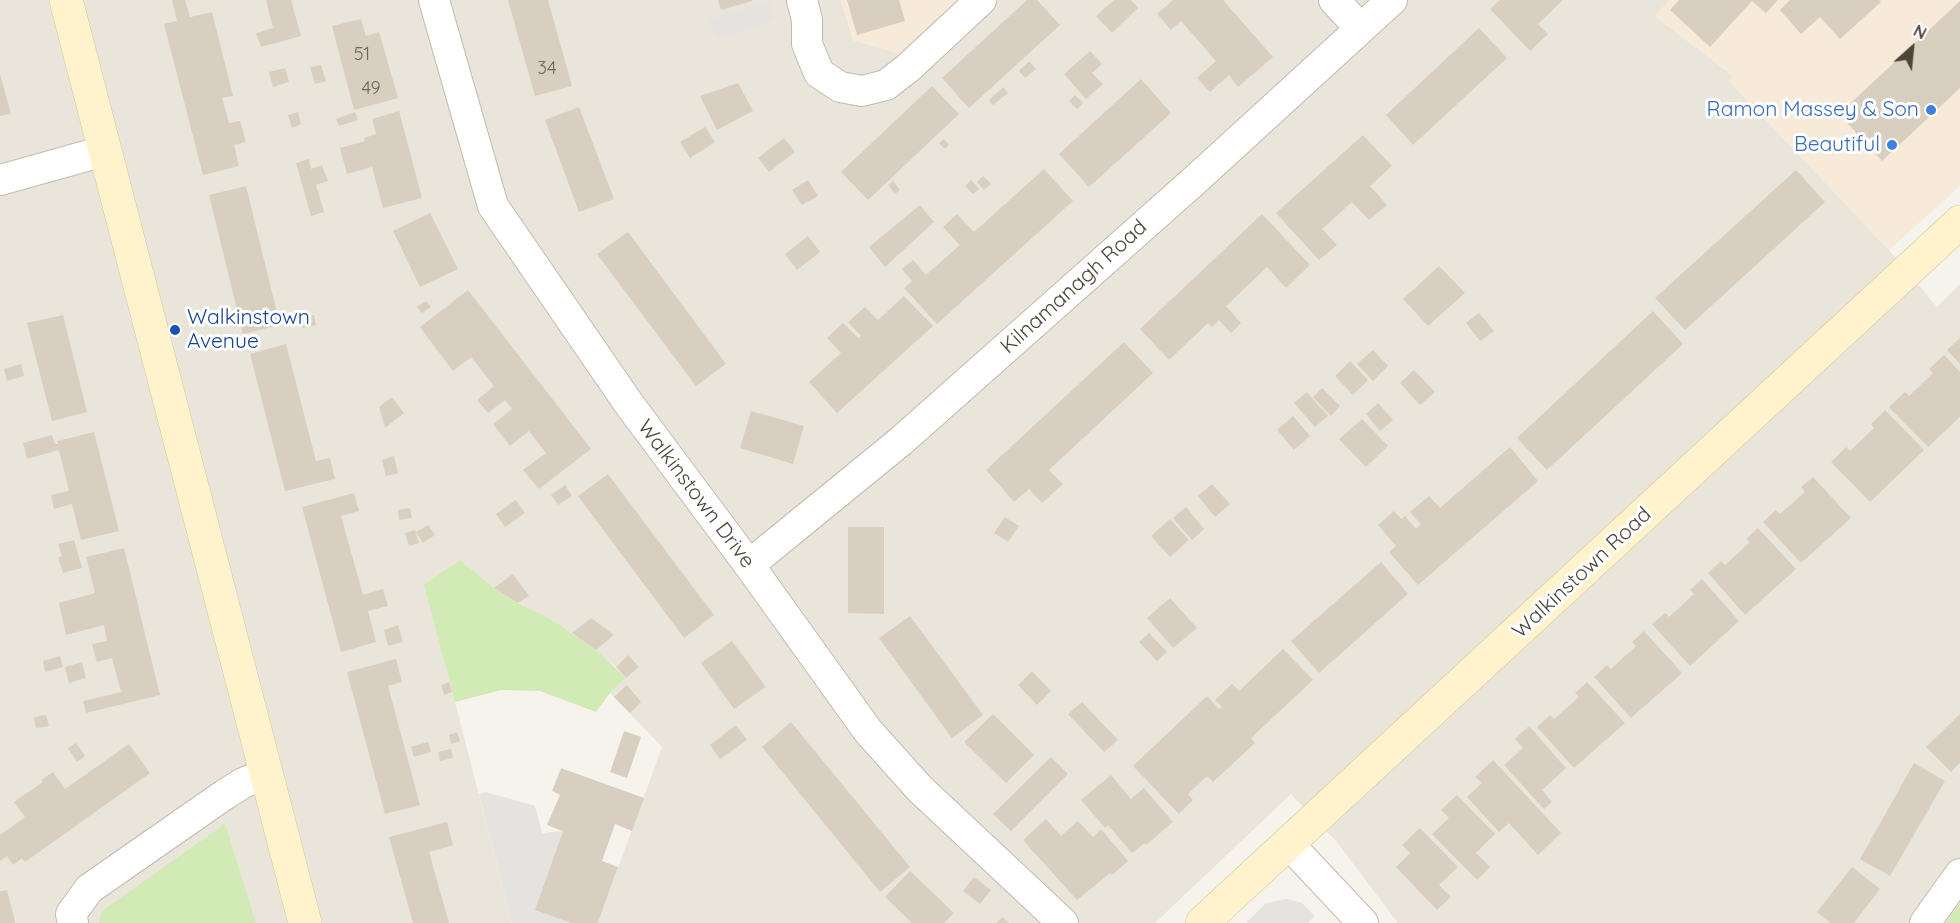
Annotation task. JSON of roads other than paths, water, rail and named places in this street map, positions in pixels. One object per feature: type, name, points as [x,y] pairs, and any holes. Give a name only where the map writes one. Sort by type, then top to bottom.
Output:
[{"type":"main road","points":[[66,0],[305,923]]},
{"type":"main road","name":"Walkinstown Road","points":[[1202,923],[1960,222]]},
{"type":"street","name":"Walkinstown Drive","points":[[434,0],[493,206],[629,404],[749,565],[868,731],[920,789],[1062,923]]},
{"type":"street","points":[[802,0],[807,20],[807,44],[819,73],[840,87],[862,91],[885,85],[893,80],[981,0]]},
{"type":"street","points":[[1334,0],[1360,28]]},
{"type":"street","name":"Kilnamanagh Road","points":[[749,565],[901,441],[1194,181],[1392,0]]},
{"type":"street","points":[[0,180],[104,152]]},
{"type":"street","points":[[73,923],[71,914],[89,889],[224,795],[243,783],[267,773]]},
{"type":"street","points":[[1288,843],[1363,923]]},
{"type":"street","points":[[1925,923],[1960,874]]},
{"type":"place","name":"Ramon Massey & Son","points":[[1931,110]]},
{"type":"place","name":"Beautiful","points":[[1892,145]]},
{"type":"place","name":"Walkinstown Avenue","points":[[175,330]]}]
